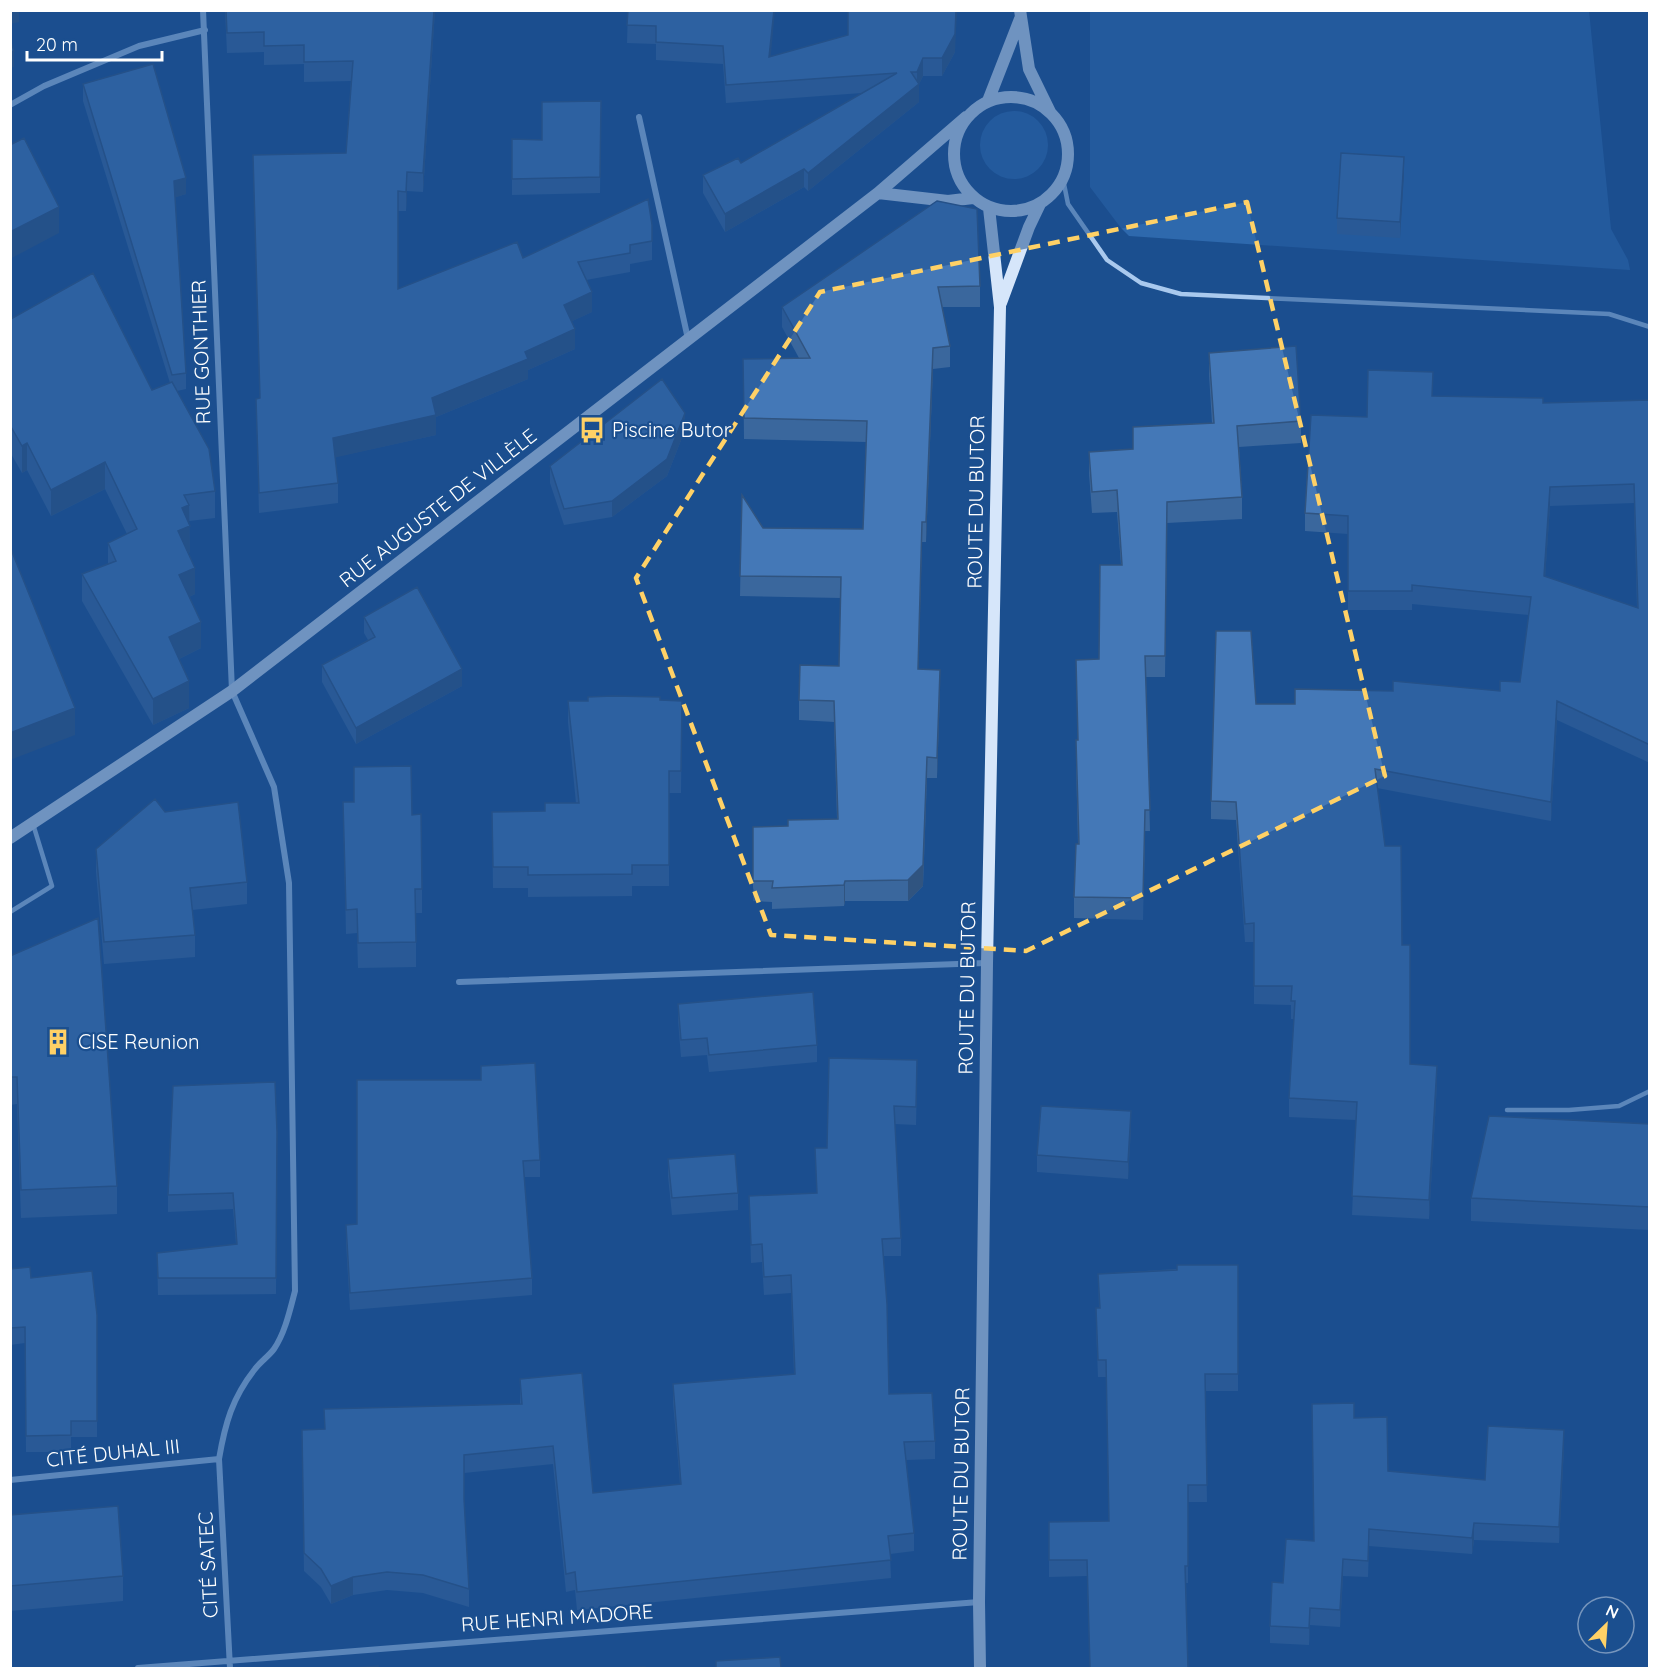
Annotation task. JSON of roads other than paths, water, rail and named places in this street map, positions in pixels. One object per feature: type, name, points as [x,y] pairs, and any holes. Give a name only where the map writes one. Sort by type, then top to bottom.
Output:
[{"type":"street","name":"RUE GONTHIER","points":[[203,10],[232,691]]},
{"type":"street","points":[[988,101],[1020,14]]},
{"type":"street","points":[[1020,14],[1029,69],[1050,111],[1061,126],[1068,144],[1068,161],[1063,179],[1054,194],[1040,204],[1024,210],[1006,212],[989,208],[973,198],[962,184],[954,168],[953,150],[957,132],[966,117],[988,101],[1004,97],[1021,97],[1050,111]]},
{"type":"street","points":[[10,105],[44,86],[139,46],[205,30]]},
{"type":"street","points":[[639,117],[688,339]]},
{"type":"street","name":"RUE AUGUSTE DE VILLÈLE","points":[[10,838],[232,691],[878,192],[966,117]]},
{"type":"street","points":[[878,192],[948,201],[973,198]]},
{"type":"street","name":"ROUTE DU BUTOR","points":[[1000,307],[1029,226],[1040,204]]},
{"type":"street","name":"ROUTE DU BUTOR","points":[[980,1668],[987,963],[1000,307],[989,208]]},
{"type":"street","name":"CITÉ SATEC","points":[[230,1668],[219,1459],[224,1426],[237,1395],[255,1368],[275,1348],[295,1291],[289,883],[274,787],[232,691]]},
{"type":"street","points":[[459,982],[987,963]]},
{"type":"street","name":"CITÉ DUHAL III","points":[[10,1480],[219,1459]]},
{"type":"street","name":"RUE HENRI MADORE","points":[[138,1668],[979,1602]]},
{"type":"lane","points":[[1063,179],[1068,204],[1107,260],[1141,283],[1181,294],[1609,314],[1650,327]]},
{"type":"lane","points":[[10,912],[52,886],[33,824]]},
{"type":"lane","points":[[1507,1110],[1569,1110],[1619,1106],[1650,1091]]},
{"type":"place","name":"Piscine Butor","points":[[592,430]]},
{"type":"place","name":"CISE Reunion","points":[[58,1042]]}]
